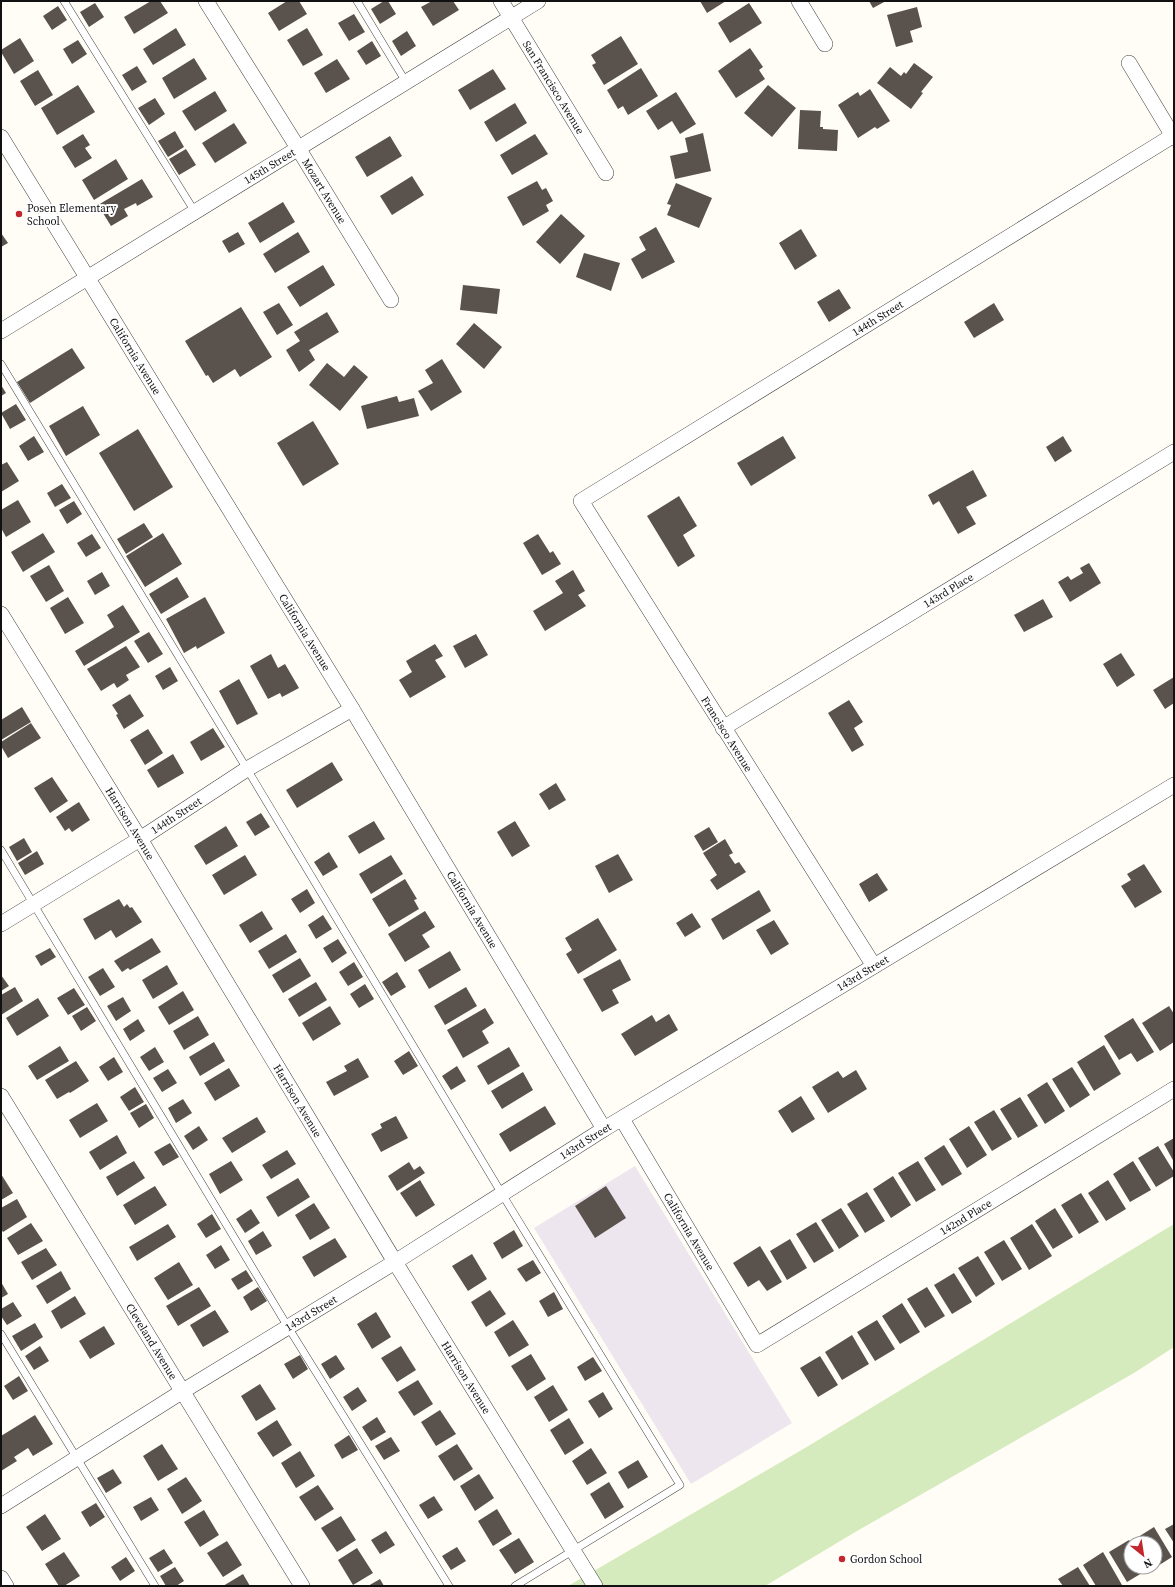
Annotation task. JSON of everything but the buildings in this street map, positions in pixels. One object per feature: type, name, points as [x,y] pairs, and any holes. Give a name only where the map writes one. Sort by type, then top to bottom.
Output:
[{"type":"street","name":"Mozart Avenue","points":[[206,1],[391,300]]},
{"type":"street","name":"San Francisco Avenue","points":[[501,1],[606,173]]},
{"type":"street","name":"145th Street","points":[[1,331],[538,1]]},
{"type":"street","points":[[799,1],[825,44]]},
{"type":"street","points":[[1128,63],[1174,136]]},
{"type":"street","name":"144th Street","points":[[582,501],[1174,136]]},
{"type":"street","name":"California Avenue","points":[[1,137],[352,709],[604,1130]]},
{"type":"street","name":"143rd Place","points":[[723,728],[1174,452]]},
{"type":"street","name":"Francisco Avenue","points":[[582,501],[723,728],[874,966]]},
{"type":"street","name":"Harrison Avenue","points":[[1,614],[140,839],[395,1262],[595,1586]]},
{"type":"street","name":"144th Street","points":[[1,924],[140,839],[247,769],[352,709]]},
{"type":"street","name":"143rd Street","points":[[1,1506],[183,1391],[395,1262],[622,1118],[1174,785]]},
{"type":"street","name":"142nd Place","points":[[758,1345],[1174,1088]]},
{"type":"street","name":"Cleveland Avenue","points":[[1,1096],[302,1586]]},
{"type":"street","name":"California Avenue","points":[[622,1118],[758,1345]]},
{"type":"street","points":[[1,1578],[6,1586]]},
{"type":"lane","points":[[64,1],[195,212]]},
{"type":"lane","points":[[357,1],[406,82]]},
{"type":"lane","points":[[1,364],[680,1486],[515,1586]]},
{"type":"lane","points":[[1,850],[288,1327],[449,1586]]},
{"type":"lane","points":[[1,1334],[155,1586]]},
{"type":"shaded area","points":[[635,1166],[792,1423],[691,1484],[534,1228]]},
{"type":"green space","points":[[1174,1224],[1174,1347],[1134,1373],[857,1531],[765,1586],[568,1586],[805,1448]]},
{"type":"place","name":"Posen Elementary School","points":[[19,214]]},
{"type":"place","name":"Gordon School","points":[[842,1559]]}]
